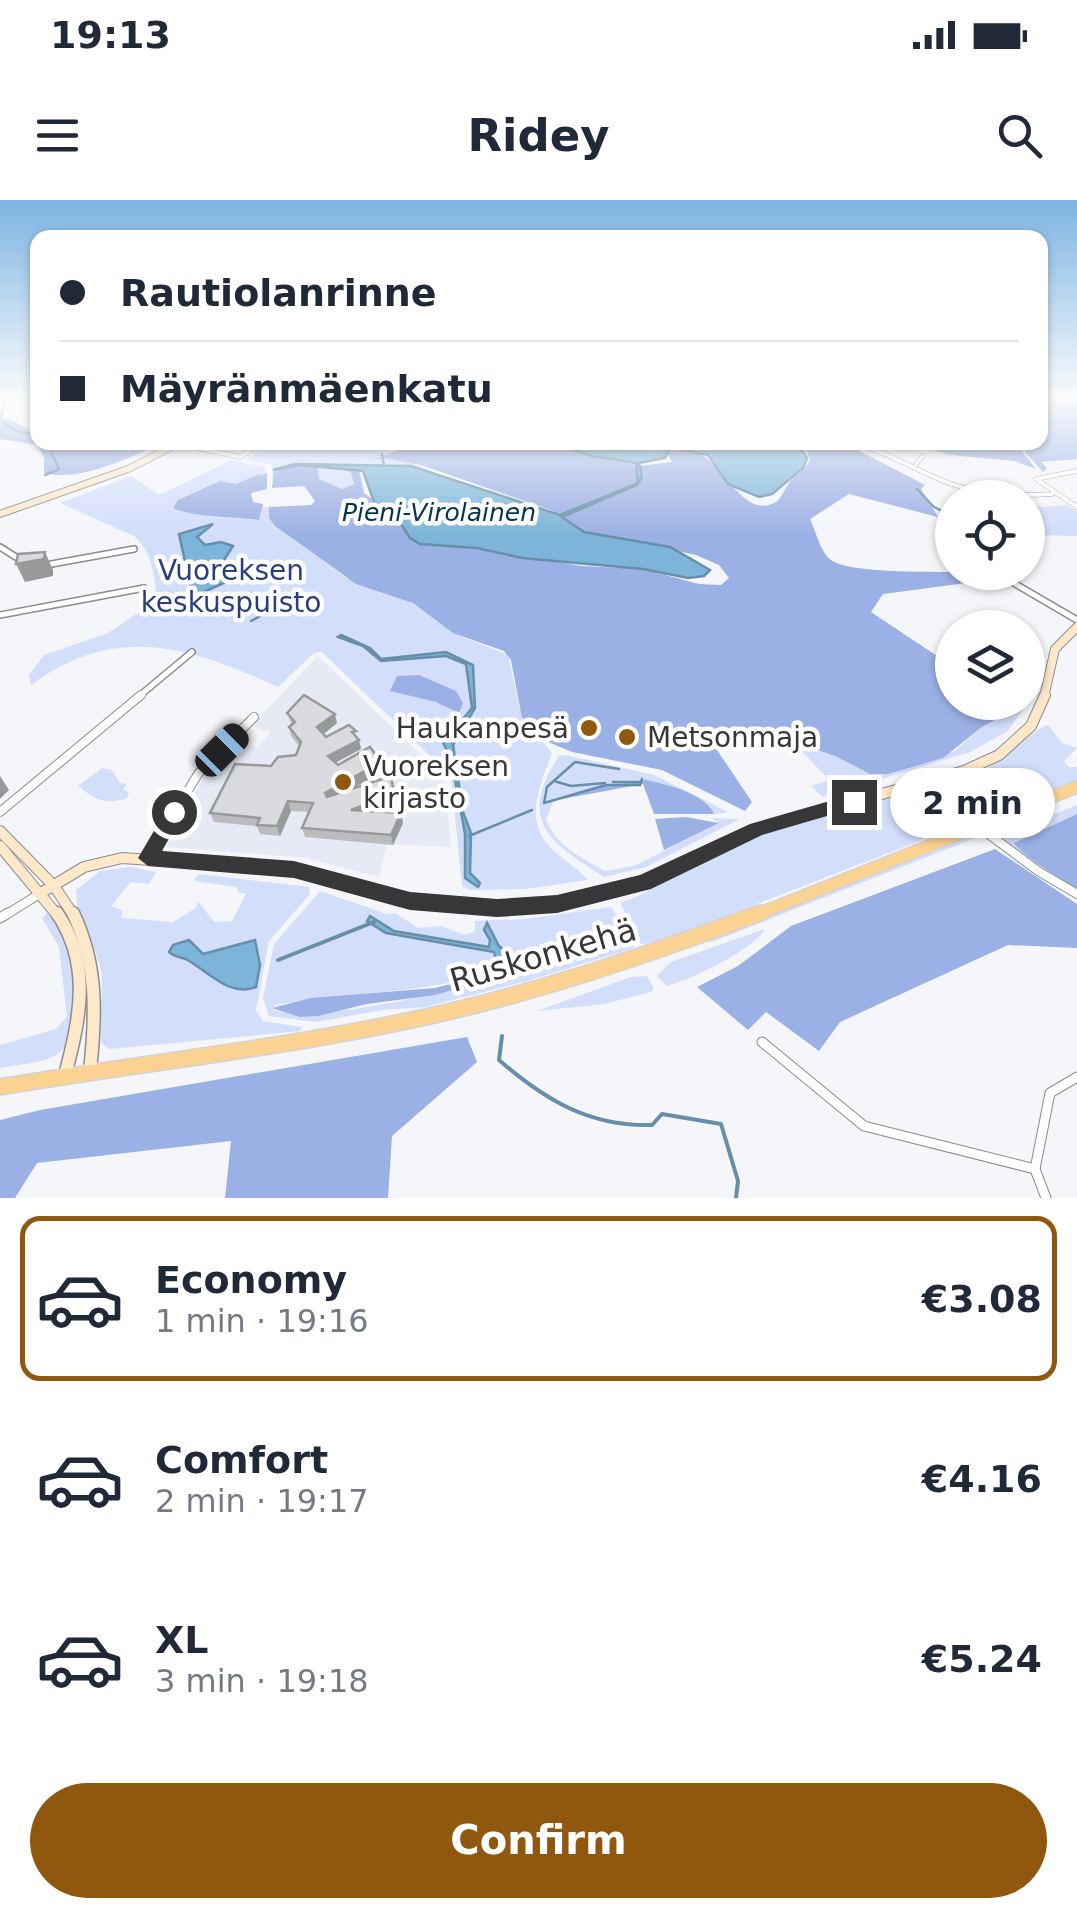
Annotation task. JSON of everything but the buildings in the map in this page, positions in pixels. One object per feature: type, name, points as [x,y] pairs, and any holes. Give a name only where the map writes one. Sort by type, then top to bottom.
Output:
[{"type":"main road","name":"Ruskonkehä","points":[[0,1087],[300,1040],[454,1010],[624,963],[1077,788]]},
{"type":"street","points":[[0,514],[108,476],[165,450]]},
{"type":"street","points":[[210,450],[240,457],[251,450]]},
{"type":"street","points":[[884,450],[937,478],[980,492],[1022,497],[1052,494]]},
{"type":"street","points":[[916,464],[923,456]]},
{"type":"street","points":[[1077,471],[1036,478],[1052,494],[1077,507]]},
{"type":"street","points":[[0,547],[33,565],[134,549]]},
{"type":"street","points":[[0,615],[144,588]]},
{"type":"street","points":[[0,918],[96,862],[148,858],[294,870],[410,901],[452,906],[541,906],[644,883],[757,829],[964,771],[999,755],[1032,726],[1043,702],[1054,649],[1077,623],[1024,590]]},
{"type":"street","points":[[0,812],[192,652]]},
{"type":"street","points":[[148,858],[198,774],[254,717]]},
{"type":"street","points":[[978,826],[1038,872],[1077,894]]},
{"type":"street","points":[[0,830],[46,889],[70,933],[81,972],[82,1020],[65,1076]]},
{"type":"street","points":[[0,846],[77,919],[94,960],[97,1019],[90,1071]]},
{"type":"street","points":[[762,1042],[864,1126],[1035,1169]]},
{"type":"street","points":[[1046,1198],[1035,1169],[1050,1093],[1077,1077]]},
{"type":"shaded area","points":[[1048,444],[1077,444],[1077,459],[1041,462],[1047,468],[1043,472],[1025,452],[1048,450]]},
{"type":"shaded area","points":[[40,450],[145,450],[119,462],[72,474],[44,473]]},
{"type":"shaded area","points":[[399,450],[571,450],[637,465],[638,484],[640,466],[672,462],[666,450],[692,450],[713,464],[748,501],[761,506],[778,501],[806,467],[810,460],[806,450],[858,450],[925,485],[921,489],[935,516],[849,494],[810,519],[824,552],[843,565],[935,572],[935,587],[883,594],[871,612],[935,655],[935,720],[995,720],[943,758],[888,774],[870,774],[835,756],[798,744],[715,747],[752,802],[745,811],[662,770],[572,752],[539,738],[522,718],[511,660],[504,651],[453,633],[413,603],[356,584],[275,526],[269,518],[269,507],[311,505],[315,501],[304,486],[272,488],[274,469],[318,466],[319,479],[342,489],[354,484],[351,473],[343,467],[359,469],[364,493],[395,515],[420,544],[477,548],[581,566],[643,569],[699,584],[721,585],[729,578],[719,565],[696,555],[581,531],[553,511],[421,465],[383,458],[369,461]]},
{"type":"shaded area","points":[[934,450],[1023,450],[1036,469],[1014,461]]},
{"type":"shaded area","points":[[262,473],[257,477],[267,473],[267,489],[251,493],[253,502],[263,504],[259,520],[173,508],[178,500],[220,481],[236,484]]},
{"type":"shaded area","points":[[318,656],[444,777],[451,847],[387,844],[379,877],[306,858],[166,847],[208,770],[235,742],[257,748],[271,732],[251,726]]},
{"type":"shaded area","points":[[419,675],[456,691],[463,703],[459,713],[436,702],[390,691],[397,676]]},
{"type":"shaded area","points":[[645,780],[694,796],[714,814],[654,814],[643,784],[551,801],[587,789]]},
{"type":"shaded area","points":[[1077,814],[1077,891],[1014,843]]},
{"type":"shaded area","points":[[686,817],[719,823],[664,850],[655,819]]},
{"type":"shaded area","points":[[995,849],[1077,904],[1077,948],[1008,945],[840,1022],[819,1051],[766,1012],[748,1030],[697,987],[738,966],[791,926]]},
{"type":"shaded area","points":[[478,977],[480,982],[435,995],[367,1004],[318,1016],[300,1017],[272,1008],[311,998],[435,988]]},
{"type":"shaded area","points":[[467,1037],[477,1062],[392,1136],[388,1198],[225,1198],[231,1141],[37,1163],[15,1198],[0,1198],[0,1120]]},
{"type":"green space","points":[[260,450],[381,450],[411,457],[408,461],[433,472],[399,464],[343,466],[351,473],[354,484],[342,489],[319,479],[318,465],[295,464],[275,469],[272,477],[272,465],[246,460]]},
{"type":"green space","name":"Vuoreksen keskuspuisto","points":[[231,460],[265,467],[267,488],[239,498],[237,507],[269,507],[269,518],[275,526],[345,577],[413,603],[463,637],[508,655],[522,718],[552,753],[537,802],[538,826],[552,849],[588,880],[525,889],[469,890],[462,886],[451,776],[322,652],[314,653],[278,687],[215,661],[154,647],[93,653],[62,665],[31,685],[29,675],[44,655],[108,633],[138,613],[156,589],[148,554],[134,536],[60,503],[131,476],[159,495]]},
{"type":"green space","points":[[1066,505],[1077,511],[1077,536],[1045,535],[1045,507]]},
{"type":"green space","points":[[995,720],[1015,720],[1008,731],[970,752],[823,797],[811,786],[829,780],[795,744],[835,756],[870,774],[955,751]]},
{"type":"green space","points":[[1048,725],[1062,743],[1077,748],[1064,761],[1069,767],[1077,767],[1077,780],[656,943],[641,944],[620,903],[744,840],[989,767]]},
{"type":"green space","points":[[559,756],[654,775],[728,812],[710,815],[714,814],[707,803],[645,780],[554,799],[546,819],[556,837],[605,871],[634,866],[719,823],[711,818],[740,819],[646,867],[604,877],[555,841],[540,815],[546,779]]},
{"type":"green space","points":[[102,768],[112,770],[120,783],[127,784],[123,789],[129,792],[127,798],[101,800],[78,786]]},
{"type":"green space","points":[[1077,805],[1077,814],[1014,843],[1040,865],[1020,856],[1002,835]]},
{"type":"green space","points":[[966,837],[978,837],[709,943],[715,936]]},
{"type":"green space","points":[[131,867],[156,872],[149,884],[131,882],[111,906],[123,911],[121,918],[173,922],[196,908],[198,901],[214,922],[232,921],[246,894],[238,892],[237,887],[194,881],[198,874],[309,887],[310,894],[269,941],[256,1010],[263,1021],[301,1027],[301,1031],[110,1049],[101,1043],[102,973],[89,931],[78,912],[76,890],[100,871]]},
{"type":"green space","points":[[320,891],[387,914],[395,913],[418,928],[441,926],[464,935],[475,931],[475,921],[612,907],[634,948],[425,1007],[316,1022],[269,1016],[263,998],[274,944]],"holes":[[[478,977],[479,982],[343,1010],[273,1010],[275,1005],[300,1001]]]},
{"type":"green space","points":[[48,912],[64,941],[74,982],[74,1023],[69,1040],[60,1052],[47,1059],[0,1068],[0,1045],[56,1029],[67,1017],[59,947],[42,918]]},
{"type":"green space","points":[[765,929],[736,954],[691,977],[667,986],[657,976],[671,962]]},
{"type":"green space","points":[[647,976],[654,988],[651,992],[604,1004],[537,1011],[631,977]]},
{"type":"water","name":"Pieni-Virolainen","points":[[573,450],[669,450],[665,458],[639,463],[642,477],[637,485],[562,517],[584,532],[670,547],[710,570],[704,576],[688,578],[643,569],[420,544],[410,538],[395,515],[374,502],[363,471],[300,465],[273,470],[295,464],[411,466],[560,515],[638,483],[636,463]]},
{"type":"water","name":"Pieni-Virolainen","points":[[685,450],[801,450],[807,459],[803,468],[772,494],[759,497],[728,484],[708,455]]},
{"type":"water","points":[[213,524],[197,537],[205,545],[221,542],[233,546],[217,571],[225,574],[228,581],[193,597],[179,534]]},
{"type":"water","points":[[338,637],[370,648],[381,659],[446,652],[473,665],[475,708],[453,745],[463,812],[471,833],[470,873],[480,883],[478,887],[465,878],[465,834],[451,758],[443,743],[472,708],[466,664],[446,656],[381,661],[363,646]]},
{"type":"water","points":[[370,916],[394,931],[489,947],[484,930],[487,923],[508,961],[486,976],[486,971],[497,963],[494,952],[386,933],[367,921]]},
{"type":"water","points":[[189,940],[203,954],[255,940],[260,965],[256,987],[229,987],[169,952],[173,945]]},
{"type":"waterway","points":[[45,475],[59,469],[51,450]]},
{"type":"waterway","points":[[382,454],[384,466]]},
{"type":"waterway","points":[[917,489],[935,508]]},
{"type":"waterway","points":[[251,621],[266,613]]},
{"type":"waterway","points":[[619,769],[575,762],[547,787],[544,803],[606,785],[640,785],[642,779]]},
{"type":"waterway","points":[[554,781],[571,786],[605,783]]},
{"type":"waterway","points":[[613,782],[640,782]]},
{"type":"waterway","points":[[469,836],[532,810]]},
{"type":"waterway","points":[[278,960],[374,922]]},
{"type":"waterway","points":[[502,1036],[499,1060],[551,1099],[588,1116],[652,1125],[662,1114],[721,1124],[738,1181],[736,1198]]},
{"type":"place","name":"Haukanpesä","points":[[589,728]]},
{"type":"place","name":"Metsonmaja","points":[[627,737]]},
{"type":"place","name":"Vuoreksen kirjasto","points":[[343,782]]},
{"type":"route","points":[[174,812],[148,858],[294,870],[433,905],[520,908],[557,904],[644,883],[757,829],[854,802]]}]
